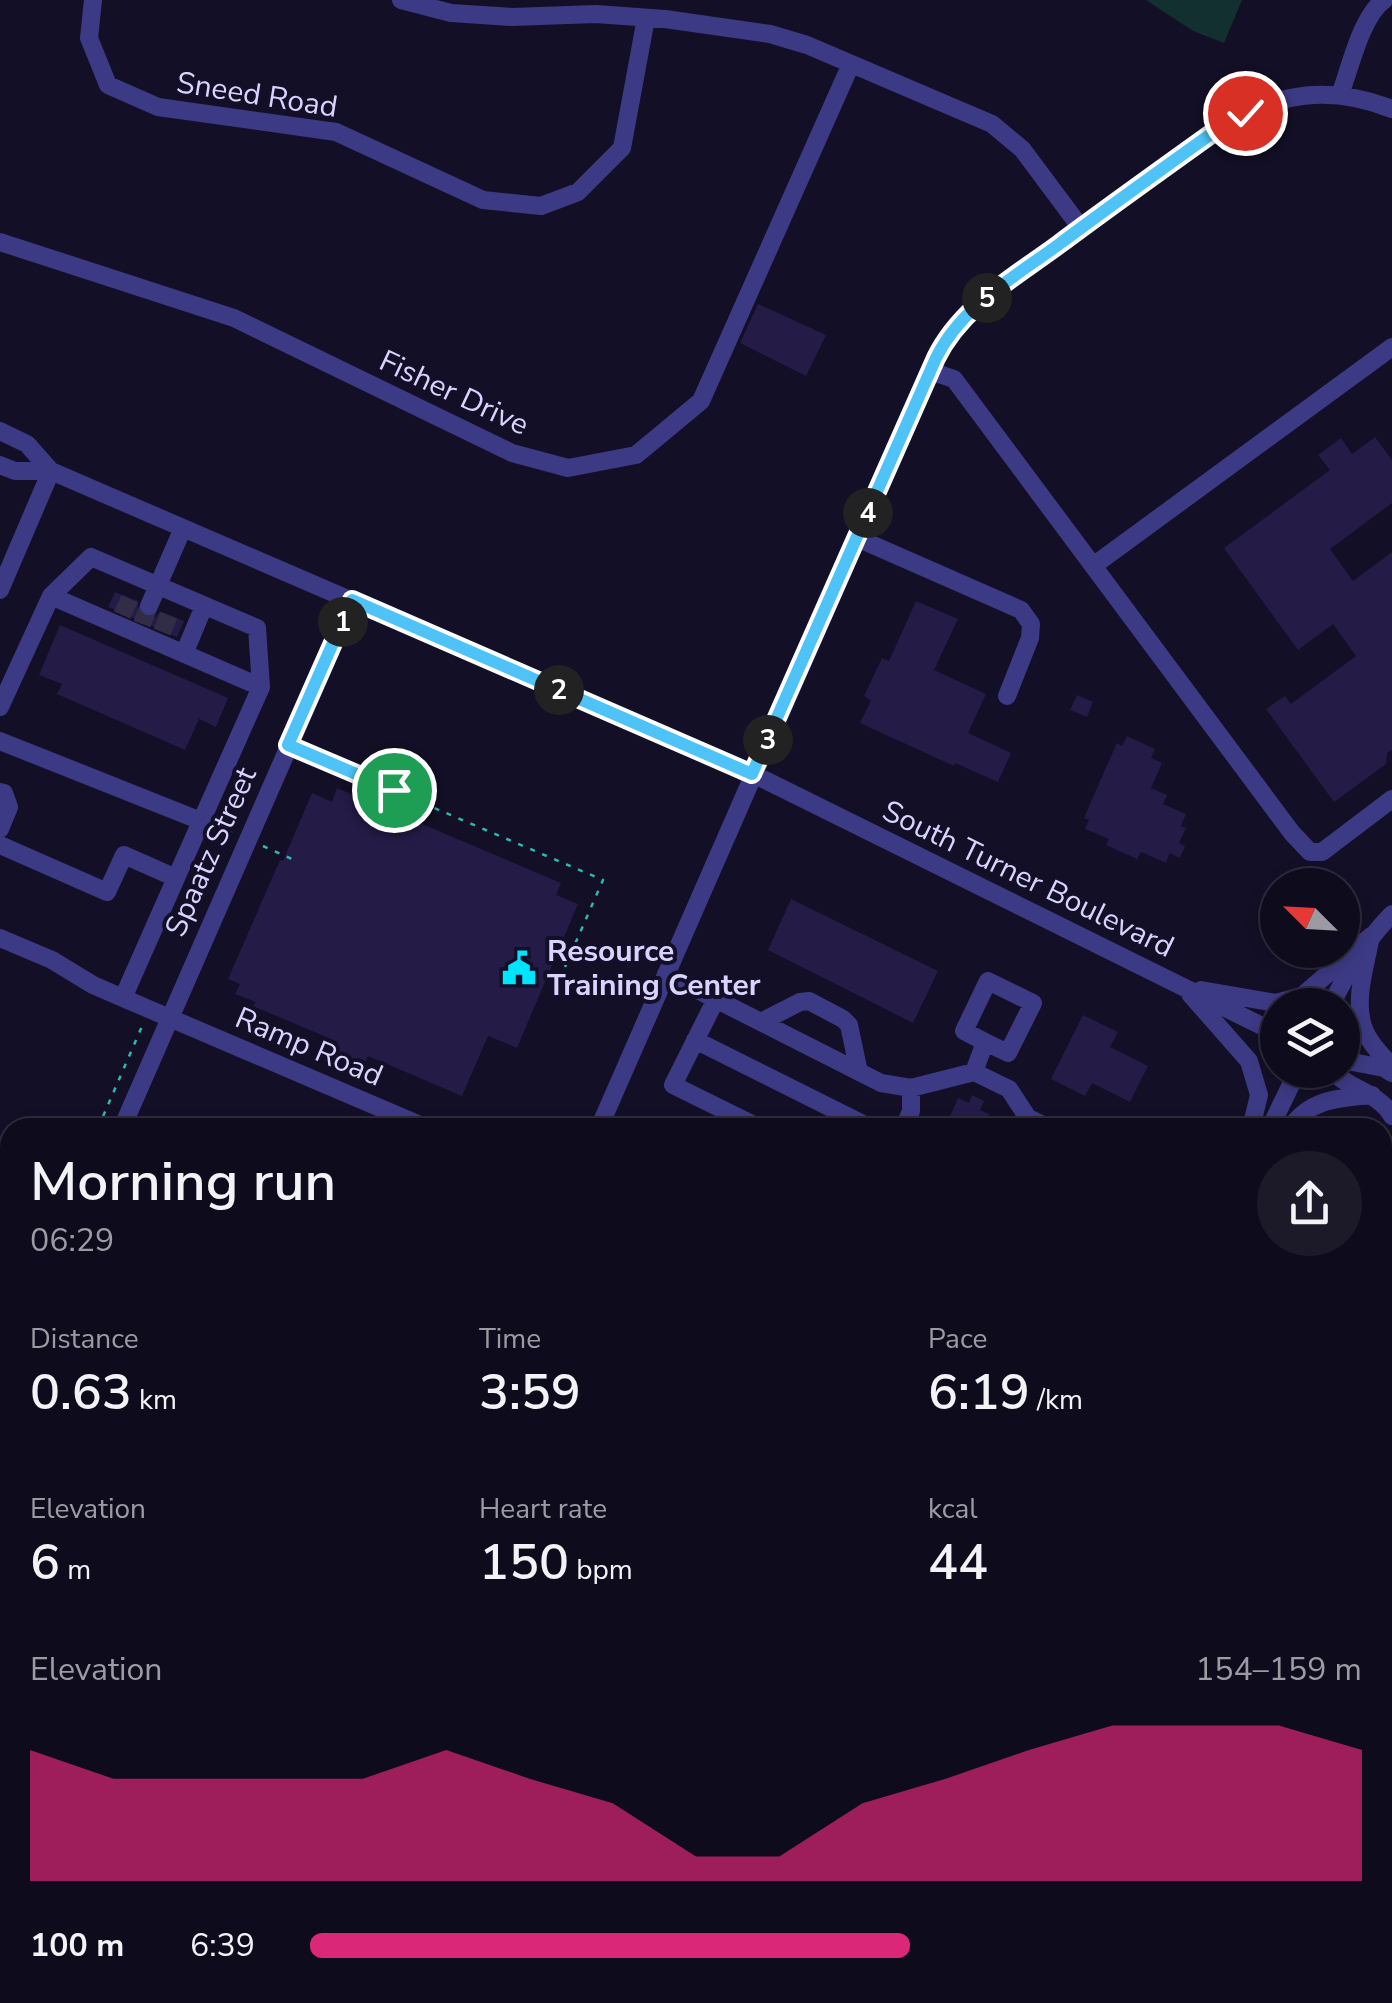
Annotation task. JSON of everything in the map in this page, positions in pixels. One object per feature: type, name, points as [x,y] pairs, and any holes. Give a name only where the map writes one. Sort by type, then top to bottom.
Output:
[{"type":"street","name":"Sneed Road","points":[[93,0],[89,38],[108,85],[158,108],[336,132],[483,200],[541,206],[578,192],[622,148],[646,18]]},
{"type":"street","points":[[401,0],[451,13],[478,15],[596,14],[646,18],[770,34],[806,45],[992,124],[1022,149],[1081,228]]},
{"type":"street","points":[[1340,95],[1368,18],[1384,0]]},
{"type":"street","name":"Fisher Drive","points":[[0,242],[234,318],[512,453],[568,468],[636,455],[701,401],[851,64]]},
{"type":"street","points":[[604,1118],[930,370],[956,325],[1081,228],[1245,113],[1300,95],[1340,95],[1392,109]]},
{"type":"street","points":[[1093,566],[1392,347]]},
{"type":"street","points":[[930,370],[954,379],[1310,852],[1322,852],[1392,799]]},
{"type":"street","points":[[0,431],[27,444],[51,470]]},
{"type":"street","points":[[0,464],[15,471],[51,470]]},
{"type":"street","points":[[0,590],[51,470]]},
{"type":"street","name":"South Turner Boulevard","points":[[51,470],[752,774],[1260,1025]]},
{"type":"street","points":[[143,621],[184,528]]},
{"type":"street","points":[[856,538],[1021,610],[1031,624],[1030,638],[1007,696]]},
{"type":"street","points":[[0,707],[51,596],[90,557],[257,628],[262,687],[123,998]]},
{"type":"street","points":[[124,613],[138,578]]},
{"type":"street","points":[[163,629],[178,594]]},
{"type":"street","points":[[51,596],[124,613],[163,629],[184,654],[262,687]]},
{"type":"street","name":"Spaatz Street","points":[[126,1118],[352,600]]},
{"type":"street","points":[[184,654],[204,606]]},
{"type":"street","points":[[0,741],[201,820]]},
{"type":"street","points":[[0,792],[9,807],[0,828]]},
{"type":"street","points":[[0,844],[107,892],[124,855],[176,878]]},
{"type":"street","points":[[1182,986],[1276,1003],[1302,996],[1392,914]]},
{"type":"street","points":[[1340,988],[1370,936]]},
{"type":"street","points":[[1370,936],[1360,1002],[1363,1027],[1392,1070]]},
{"type":"street","name":"Ramp Road","points":[[0,938],[52,960],[93,985],[404,1118]]},
{"type":"street","points":[[666,974],[881,1083],[911,1088],[974,1072],[1009,1089],[1026,1118]]},
{"type":"street","points":[[1182,986],[1249,1061],[1259,1095],[1253,1118]]},
{"type":"street","points":[[716,999],[674,1085],[740,1118]]},
{"type":"street","points":[[761,1022],[809,1001],[843,1018],[849,1025],[858,1072]]},
{"type":"street","points":[[695,1040],[851,1118]]},
{"type":"street","points":[[974,1072],[985,1042]]},
{"type":"street","points":[[1360,1063],[1392,1070]]},
{"type":"street","points":[[908,1118],[911,1088]]},
{"type":"street","points":[[1275,1118],[1289,1088]]},
{"type":"street","points":[[1357,1088],[1390,1110],[1392,1116]]},
{"type":"street","points":[[1298,1118],[1314,1104],[1372,1096]]},
{"type":"path","points":[[288,745],[603,880],[558,983]]},
{"type":"path","points":[[102,1118],[150,1009]]},
{"type":"green space","points":[[1146,0],[1242,0],[1224,43],[1193,31]]},
{"type":"building","points":[[758,304],[826,335],[806,376],[740,343]]},
{"type":"building","points":[[1375,437],[1392,460],[1392,503],[1330,549],[1353,581],[1392,552],[1392,750],[1387,753],[1386,764],[1334,802],[1266,709],[1285,696],[1291,704],[1356,656],[1333,624],[1298,650],[1224,548],[1330,470],[1318,455],[1341,438],[1352,454]]},
{"type":"building","points":[[115,592],[138,601],[138,613],[145,618],[156,617],[160,611],[184,621],[177,637],[108,607]]},
{"type":"building","points":[[916,601],[958,619],[934,670],[986,694],[968,733],[1011,753],[998,782],[860,723],[871,700],[864,696],[882,658],[889,661]]},
{"type":"building","points":[[60,625],[228,698],[216,727],[199,719],[185,750],[57,694],[62,684],[39,675]]},
{"type":"building","points":[[1077,695],[1093,702],[1087,717],[1070,710]]},
{"type":"building","points":[[1127,736],[1155,749],[1151,758],[1162,763],[1151,788],[1167,795],[1163,804],[1186,814],[1181,826],[1186,828],[1179,843],[1185,846],[1180,858],[1170,853],[1166,863],[1141,852],[1137,859],[1106,845],[1109,839],[1085,829],[1089,820],[1084,818],[1117,743],[1122,746]]},
{"type":"building","points":[[337,788],[561,883],[556,895],[578,904],[517,1048],[488,1036],[462,1096],[368,1056],[361,1070],[331,1058],[338,1042],[253,1006],[256,1002],[235,994],[240,984],[228,979],[312,793],[332,802]]},
{"type":"building","points":[[791,899],[938,971],[913,1023],[768,950]]},
{"type":"building","points":[[1083,1015],[1118,1032],[1110,1047],[1148,1066],[1130,1102],[1092,1083],[1085,1096],[1051,1079]]},
{"type":"building","points":[[972,1095],[984,1101],[980,1110],[989,1114],[988,1118],[949,1118],[958,1098],[969,1103]]},
{"type":"tunnel","points":[[122,615],[130,598]]},
{"type":"tunnel","points":[[142,624],[149,606]]},
{"type":"tunnel","points":[[162,632],[169,615]]},
{"type":"place","name":"Resource Training Center","points":[[519,968]]},
{"type":"route","points":[[394,790],[288,745],[352,600],[752,774],[936,358],[956,325],[1081,228],[1245,113]]}]
